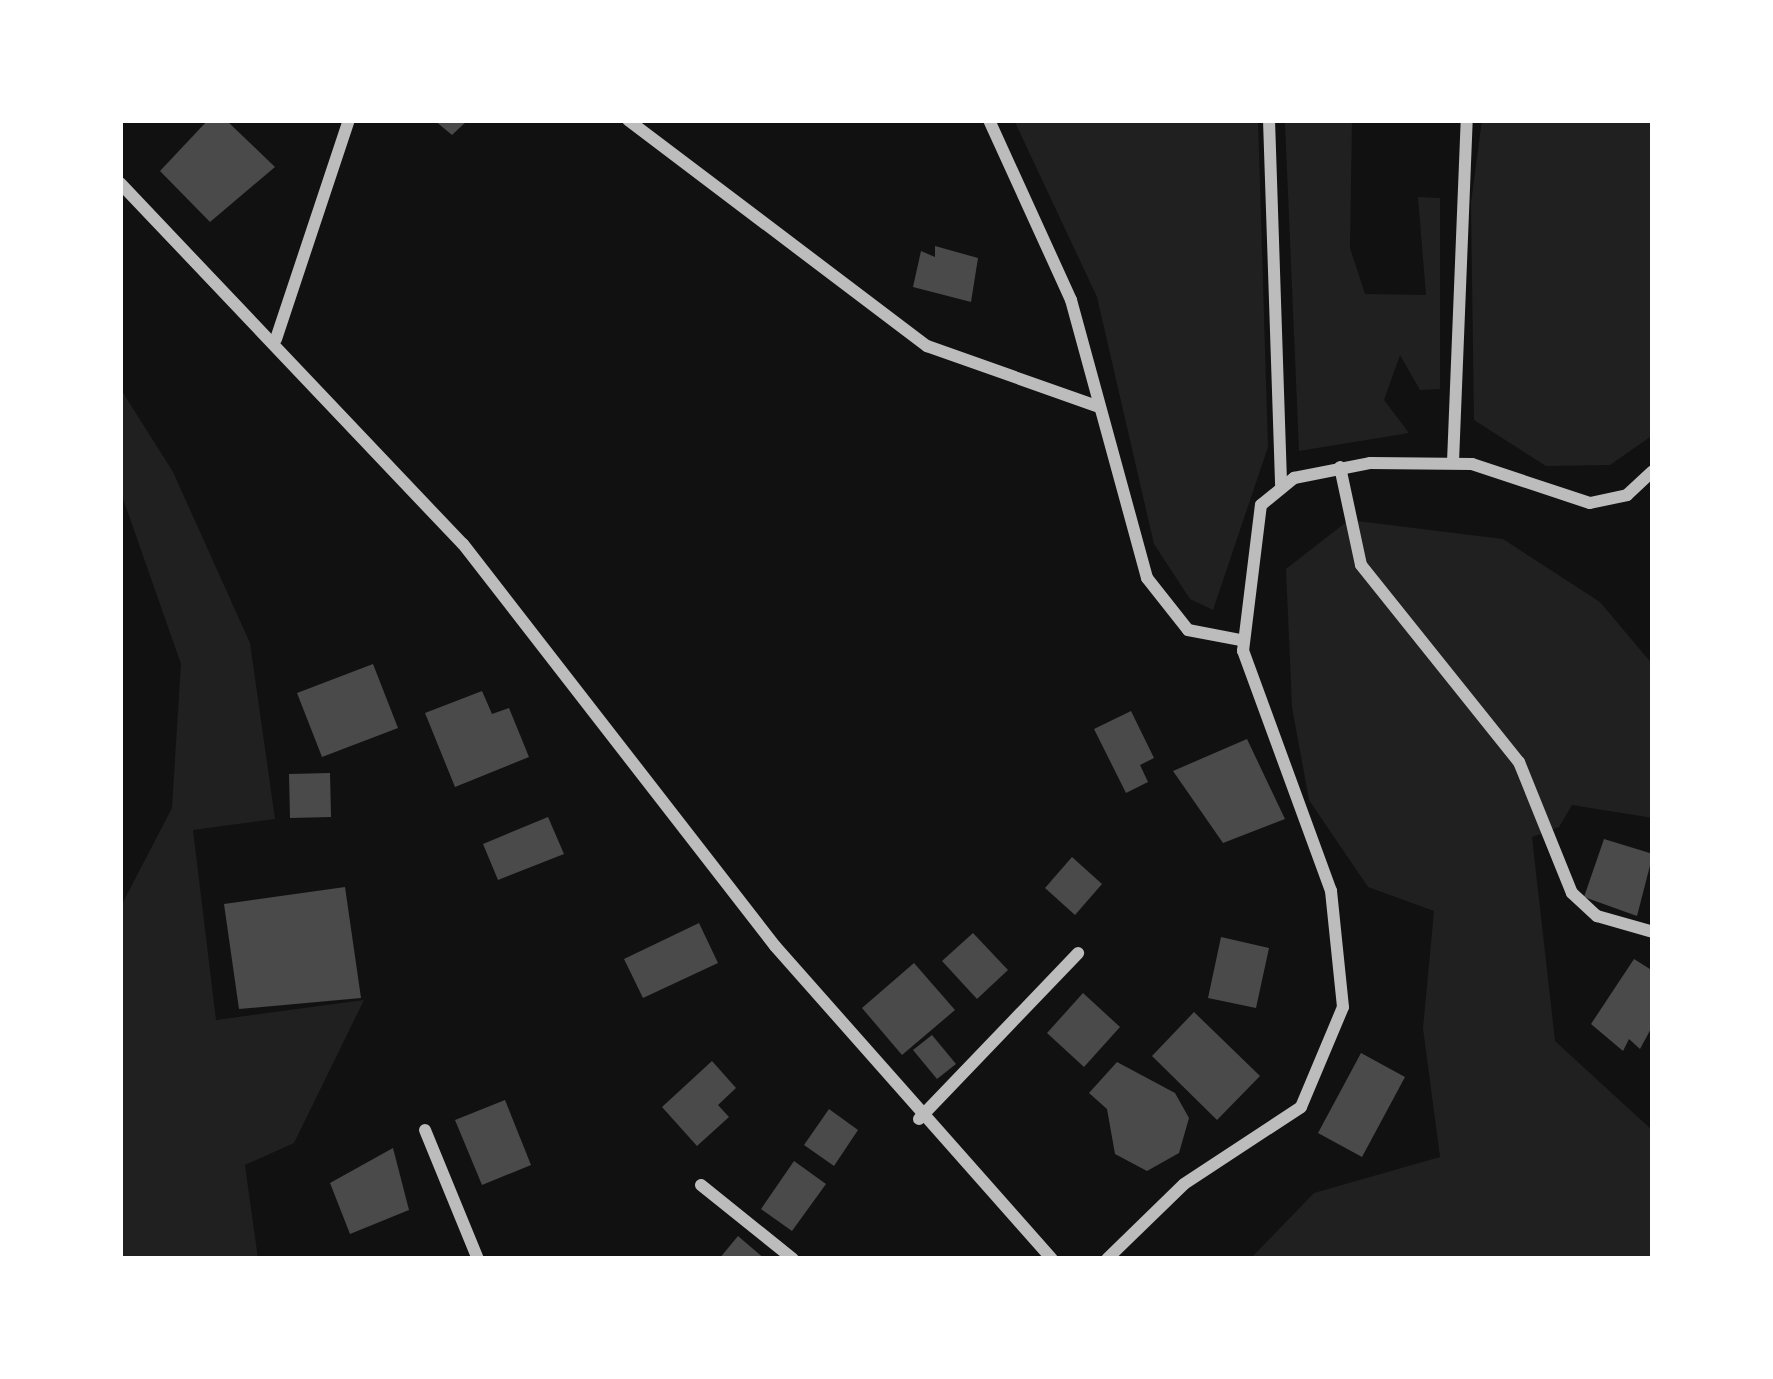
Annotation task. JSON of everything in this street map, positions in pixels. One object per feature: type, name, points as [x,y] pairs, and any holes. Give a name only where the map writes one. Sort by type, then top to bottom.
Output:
[{"type":"street","points":[[276,338],[349,120]]},
{"type":"street","points":[[628,120],[927,346],[1099,407]]},
{"type":"street","points":[[988,120],[1072,300],[1159,603],[1188,630],[1241,640]]},
{"type":"street","points":[[1107,1259],[1184,1184],[1301,1108],[1337,1036],[1338,917],[1241,640],[1251,532],[1281,485],[1269,120]]},
{"type":"street","points":[[1453,462],[1467,120]]},
{"type":"street","points":[[120,183],[276,338],[487,573],[919,1119],[1052,1259]]},
{"type":"street","points":[[1281,485],[1340,467],[1453,462],[1590,502],[1627,495],[1653,471]]},
{"type":"street","points":[[1340,467],[1360,565],[1519,762],[1572,893],[1597,916],[1653,932]]},
{"type":"street","points":[[919,1119],[1078,952]]},
{"type":"street","points":[[425,1130],[478,1259]]},
{"type":"street","points":[[700,1185],[793,1259]]},
{"type":"shaded area","points":[[1014,120],[1258,120],[1268,447],[1213,610],[1190,599],[1154,544],[1097,297]]},
{"type":"shaded area","points":[[1352,120],[1350,248],[1365,294],[1426,295],[1418,197],[1440,198],[1440,389],[1420,390],[1400,355],[1384,400],[1409,433],[1299,451],[1285,123]]},
{"type":"shaded area","points":[[1482,120],[1653,120],[1653,435],[1610,465],[1546,466],[1474,420],[1471,203]]},
{"type":"shaded area","points":[[120,388],[173,472],[250,643],[275,819],[193,830],[216,1020],[364,1000],[294,1143],[245,1165],[258,1259],[120,1259],[120,908],[172,808],[181,664],[120,490]]},
{"type":"shaded area","points":[[1349,520],[1503,539],[1600,602],[1653,665],[1653,818],[1572,805],[1559,827],[1532,837],[1555,1041],[1653,1131],[1653,1259],[1250,1259],[1314,1193],[1440,1157],[1423,1028],[1434,911],[1368,887],[1309,800],[1292,707],[1286,569]]},
{"type":"building","points":[[208,120],[226,120],[275,167],[210,222],[160,171]]},
{"type":"building","points":[[434,120],[468,120],[452,135]]},
{"type":"building","points":[[935,246],[978,258],[971,302],[913,287],[921,251],[935,257]]},
{"type":"building","points":[[373,664],[398,728],[322,757],[297,693]]},
{"type":"building","points":[[482,691],[492,714],[509,708],[529,757],[455,787],[425,713]]},
{"type":"building","points":[[1131,711],[1154,758],[1140,765],[1148,782],[1126,793],[1094,729]]},
{"type":"building","points":[[1247,739],[1285,819],[1223,843],[1173,771]]},
{"type":"building","points":[[330,773],[331,817],[290,818],[289,774]]},
{"type":"building","points":[[548,817],[564,854],[498,880],[483,844]]},
{"type":"building","points":[[1604,839],[1653,854],[1637,916],[1584,897]]},
{"type":"building","points":[[1072,857],[1102,884],[1075,915],[1045,888]]},
{"type":"building","points":[[345,887],[361,998],[239,1009],[224,904]]},
{"type":"building","points":[[699,923],[718,963],[643,998],[624,959]]},
{"type":"building","points":[[973,933],[1008,970],[977,999],[942,961]]},
{"type":"building","points":[[1221,937],[1269,948],[1256,1008],[1208,998]]},
{"type":"building","points":[[1634,959],[1653,971],[1653,1025],[1640,1049],[1629,1039],[1623,1051],[1591,1024]]},
{"type":"building","points":[[914,963],[955,1010],[902,1055],[862,1008]]},
{"type":"building","points":[[1083,993],[1120,1027],[1084,1067],[1047,1033]]},
{"type":"building","points":[[1194,1012],[1260,1076],[1217,1120],[1152,1056]]},
{"type":"building","points":[[932,1035],[956,1064],[937,1079],[913,1050]]},
{"type":"building","points":[[1361,1053],[1405,1077],[1362,1157],[1318,1133]]},
{"type":"building","points":[[712,1061],[736,1088],[718,1105],[729,1117],[697,1146],[662,1107]]},
{"type":"building","points":[[1117,1062],[1175,1093],[1189,1118],[1179,1153],[1147,1171],[1115,1154],[1107,1109],[1089,1093]]},
{"type":"building","points":[[505,1100],[531,1165],[482,1185],[455,1120]]},
{"type":"building","points":[[829,1109],[858,1130],[834,1166],[804,1145]]},
{"type":"building","points":[[393,1148],[409,1210],[350,1234],[330,1183]]},
{"type":"building","points":[[794,1161],[826,1184],[792,1231],[761,1209]]},
{"type":"building","points":[[738,1236],[765,1259],[719,1259]]}]
